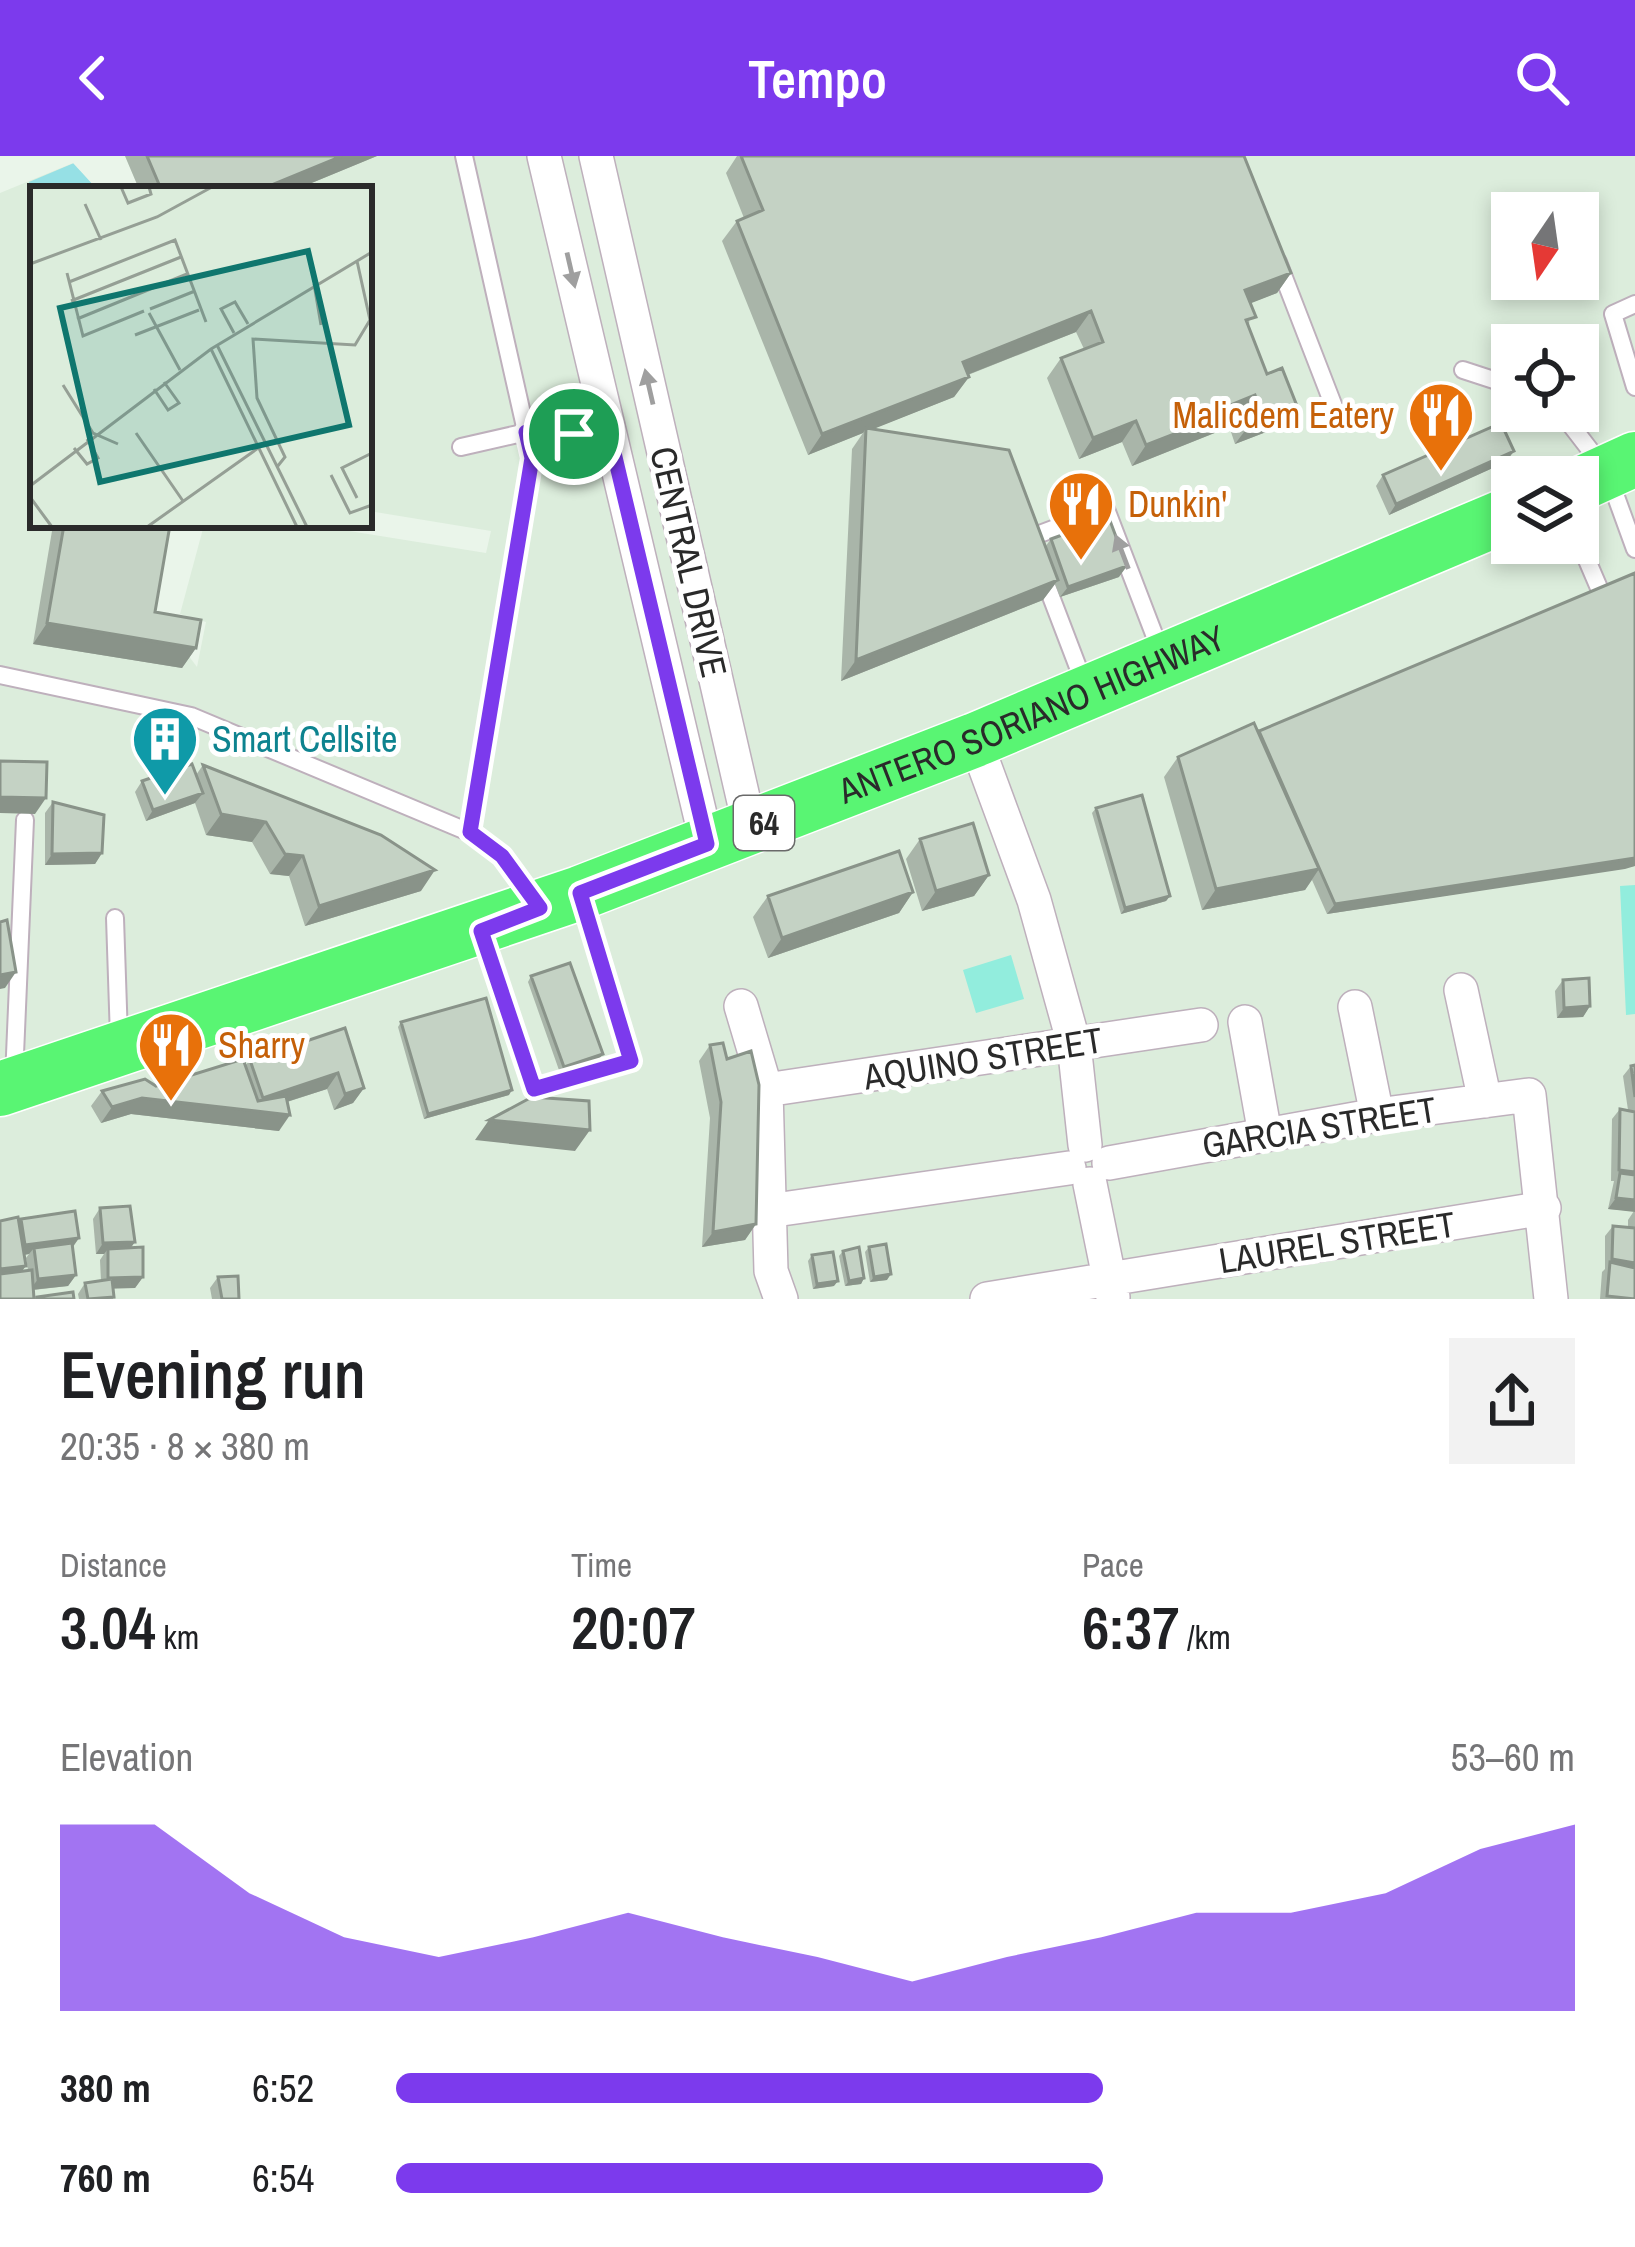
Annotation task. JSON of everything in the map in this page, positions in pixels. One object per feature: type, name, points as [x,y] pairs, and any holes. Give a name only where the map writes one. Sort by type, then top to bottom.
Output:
[{"type":"main road","name":"ANTERO SORIANO HIGHWAY","points":[[7,1086],[560,901],[974,740],[1491,522]]},
{"type":"street","name":"CENTRAL DRIVE","points":[[596,156],[728,836]]},
{"type":"street","name":"CENTRAL DRIVE","points":[[549,158],[610,436],[728,836]]},
{"type":"street","points":[[974,740],[1034,900],[1074,1044],[1088,1165],[1111,1290]]},
{"type":"street","points":[[1461,990],[1485,1101]]},
{"type":"street","points":[[741,1006],[766,1090],[770,1271],[781,1299]]},
{"type":"street","points":[[1355,1007],[1377,1115]]},
{"type":"street","points":[[1245,1022],[1265,1134]]},
{"type":"street","name":"AQUINO STREET","points":[[766,1090],[1201,1025]]},
{"type":"street","name":"GARCIA STREET","points":[[768,1211],[1529,1095],[1544,1208]]},
{"type":"street","points":[[1544,1208],[1551,1299]]},
{"type":"street","name":"LAUREL STREET","points":[[988,1299],[1111,1290],[1544,1208]]},
{"type":"lane","points":[[464,156],[532,458],[470,832]]},
{"type":"lane","points":[[1270,242],[1336,412]]},
{"type":"lane","points":[[1635,304],[1612,314],[1635,387]]},
{"type":"lane","points":[[1463,370],[1491,379]]},
{"type":"lane","points":[[461,447],[526,432],[610,436]]},
{"type":"lane","points":[[1576,432],[1607,472],[1635,549]]},
{"type":"lane","points":[[1088,693],[1029,538],[1106,509],[1165,661]]},
{"type":"lane","points":[[1588,564],[1598,588]]},
{"type":"lane","points":[[0,675],[191,716],[470,832],[560,901],[631,1061],[534,1089],[481,931]]},
{"type":"lane","points":[[7,1086],[25,820]]},
{"type":"lane","points":[[115,919],[120,1051]]},
{"type":"shaded area","points":[[0,156],[125,156],[138,186],[94,186],[73,163],[0,193]]},
{"type":"shaded area","points":[[74,163],[94,186],[30,187],[29,182]]},
{"type":"shaded area","points":[[372,511],[491,531],[486,553],[331,528],[372,528]]},
{"type":"shaded area","points":[[171,528],[203,528],[180,614],[206,622],[197,667],[185,651],[141,633]]},
{"type":"shaded area","points":[[1635,885],[1635,1014],[1626,1015],[1620,886]]},
{"type":"shaded area","points":[[1011,955],[1024,999],[976,1013],[963,970]]},
{"type":"building","points":[[147,156],[342,156],[269,186],[160,186]]},
{"type":"building","points":[[741,156],[1244,156],[1291,273],[1245,290],[1256,317],[1246,320],[1267,374],[1282,368],[1297,406],[1250,424],[1245,412],[1259,407],[1255,395],[1228,406],[1231,412],[1146,445],[1136,421],[1093,438],[1061,358],[1103,342],[1091,311],[963,362],[969,377],[822,434],[737,221],[763,210]]},
{"type":"building","name":"Malicdem Eatery","points":[[1491,427],[1491,432],[1505,432],[1514,451],[1491,456],[1491,461],[1396,504],[1383,475]]},
{"type":"building","points":[[866,428],[1009,450],[1058,580],[856,660]]},
{"type":"building","name":"Dunkin'","points":[[1109,518],[1127,566],[1068,587],[1051,539]]},
{"type":"building","points":[[63,528],[169,528],[155,612],[201,620],[196,648],[47,623]]},
{"type":"building","points":[[1635,573],[1635,858],[1335,904],[1259,731]]},
{"type":"building","points":[[1254,723],[1319,869],[1216,889],[1178,757]]},
{"type":"building","points":[[0,761],[47,762],[46,798],[0,797]]},
{"type":"building","name":"Smart Cellsite","points":[[192,764],[203,793],[153,810],[142,781]]},
{"type":"building","points":[[203,765],[381,835],[435,870],[319,906],[303,856],[285,854],[266,822],[221,814]]},
{"type":"building","points":[[1142,795],[1170,896],[1125,908],[1096,808]]},
{"type":"building","points":[[53,802],[104,815],[102,853],[52,854]]},
{"type":"building","points":[[973,823],[989,875],[936,891],[920,839]]},
{"type":"building","points":[[899,851],[913,892],[782,938],[768,896]]},
{"type":"building","points":[[7,920],[16,972],[0,975],[0,922]]},
{"type":"building","points":[[570,963],[603,1054],[564,1067],[531,976]]},
{"type":"building","points":[[1589,978],[1590,1006],[1564,1008],[1563,980]]},
{"type":"building","points":[[486,998],[512,1090],[428,1114],[401,1022]]},
{"type":"building","points":[[345,1028],[364,1088],[345,1094],[338,1073],[263,1098],[250,1060]]},
{"type":"building","points":[[723,1043],[727,1059],[751,1051],[759,1085],[756,1224],[713,1232],[721,1102],[710,1045]]},
{"type":"building","points":[[243,1059],[258,1101],[286,1096],[290,1115],[142,1098],[112,1107],[102,1091],[145,1079],[156,1086]]},
{"type":"building","points":[[532,1097],[589,1101],[590,1130],[489,1120]]},
{"type":"building","points":[[1620,1109],[1635,1112],[1635,1172],[1619,1170]]},
{"type":"building","points":[[1620,1173],[1635,1175],[1635,1200],[1616,1198]]},
{"type":"building","points":[[130,1206],[135,1242],[103,1243],[100,1208]]},
{"type":"building","points":[[75,1211],[79,1238],[25,1245],[21,1219]]},
{"type":"building","points":[[18,1217],[26,1266],[0,1269],[0,1221]]},
{"type":"building","points":[[1613,1226],[1635,1228],[1635,1263],[1612,1259]]},
{"type":"building","points":[[72,1243],[76,1275],[38,1279],[34,1248]]},
{"type":"building","points":[[886,1244],[891,1274],[874,1277],[869,1247]]},
{"type":"building","points":[[143,1247],[143,1277],[108,1278],[108,1249]]},
{"type":"building","points":[[859,1247],[864,1278],[849,1281],[843,1251]]},
{"type":"building","points":[[833,1252],[838,1281],[817,1284],[812,1255]]},
{"type":"building","points":[[1610,1262],[1635,1268],[1635,1299],[1607,1296]]},
{"type":"building","points":[[32,1270],[34,1299],[0,1299],[0,1274]]},
{"type":"building","points":[[238,1276],[239,1299],[222,1299],[218,1277]]},
{"type":"building","points":[[112,1279],[114,1297],[88,1299],[85,1283]]},
{"type":"building","points":[[73,1292],[74,1299],[37,1299],[37,1297]]},
{"type":"place","name":"Malicdem Eatery","points":[[1441,474]]},
{"type":"place","name":"Dunkin'","points":[[1081,563]]},
{"type":"place","name":"Smart Cellsite","points":[[165,798]]},
{"type":"place","name":"Sharry","points":[[171,1104]]},
{"type":"route","points":[[526,432],[574,434],[610,436],[707,844],[580,893],[631,1061],[534,1089],[481,931],[540,908],[502,856],[470,832],[532,458],[526,432]]}]
